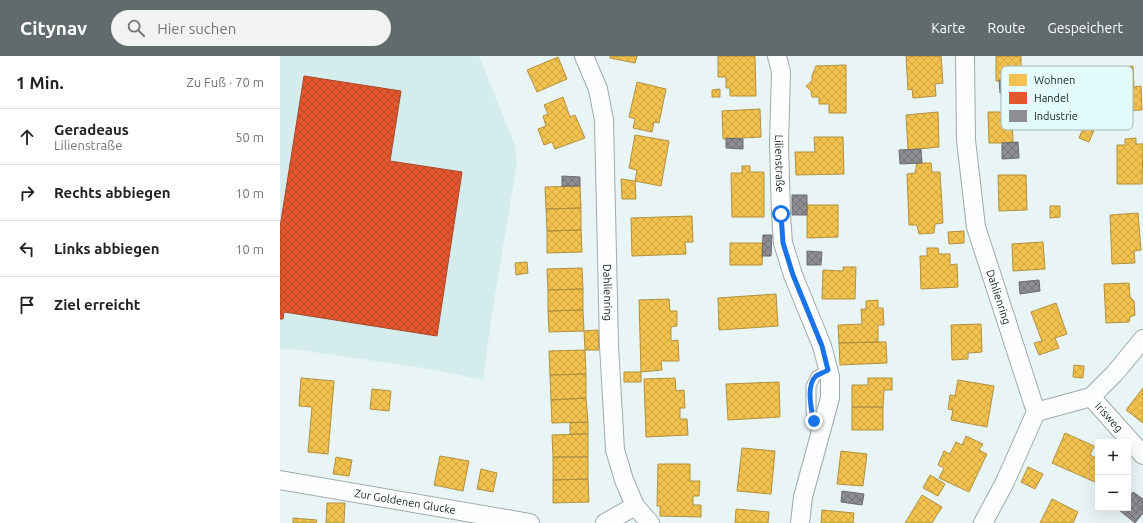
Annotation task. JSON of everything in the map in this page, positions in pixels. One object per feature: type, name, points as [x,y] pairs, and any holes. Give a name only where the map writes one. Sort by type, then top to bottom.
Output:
[{"type":"street","name":"Dahlienring","points":[[584,56],[598,89],[604,120],[609,346],[615,450],[624,480],[635,506],[650,523]]},
{"type":"street","name":"Lilienstraße","points":[[777,56],[781,72],[779,144],[783,243],[793,275],[822,346],[830,376],[830,398],[803,497],[800,523]]},
{"type":"street","name":"Dahlienring","points":[[965,56],[966,140],[976,227],[1036,412]]},
{"type":"street","points":[[983,523],[1004,482],[1036,412],[1091,397],[1115,373],[1143,339]]},
{"type":"street","name":"Irisweg","points":[[1091,397],[1143,455]]},
{"type":"street","name":"Zur Goldenen Glucke","points":[[280,480],[530,523]]},
{"type":"street","points":[[605,523],[635,506]]},
{"type":"shaded area","points":[[280,56],[479,56],[515,145],[517,162],[492,313],[483,380],[430,369],[293,349],[280,349]]},
{"type":"building: Wohnen","points":[[610,56],[637,56],[635,63],[610,58]]},
{"type":"building: Wohnen","points":[[718,56],[755,56],[756,96],[730,96],[730,88],[726,88],[726,77],[718,77]]},
{"type":"building: Wohnen","points":[[906,56],[941,56],[943,83],[935,84],[936,96],[913,98],[912,89],[908,90]]},
{"type":"building: Wohnen","points":[[996,56],[1021,56],[1021,66],[1001,66],[1001,81],[996,81]]},
{"type":"building: Wohnen","points":[[558,57],[567,79],[537,92],[527,70]]},
{"type":"building: Wohnen","points":[[846,65],[846,113],[829,113],[829,104],[819,104],[819,97],[812,97],[811,91],[806,86],[812,81],[812,76],[816,66]]},
{"type":"building: Wohnen","points":[[1133,66],[1134,87],[1141,86],[1142,110],[1133,110]]},
{"type":"building: Wohnen","points":[[637,82],[666,89],[659,123],[654,122],[652,132],[633,128],[635,119],[629,117]]},
{"type":"building: Wohnen","points":[[720,89],[720,97],[712,97],[712,90]]},
{"type":"building: Wohnen","points":[[563,97],[570,117],[575,115],[585,138],[555,149],[552,142],[544,145],[538,129],[546,126],[543,116],[548,114],[544,105]]},
{"type":"building: Wohnen","points":[[760,109],[761,137],[723,139],[722,111]]},
{"type":"building: Wohnen","points":[[938,112],[939,147],[908,150],[906,115]]},
{"type":"building: Wohnen","points":[[988,112],[1001,112],[1001,130],[1013,130],[1013,143],[989,143]]},
{"type":"building: Wohnen","points":[[1082,130],[1094,130],[1089,142],[1079,138]]},
{"type":"building: Wohnen","points":[[635,135],[669,141],[661,186],[635,181],[637,170],[629,168]]},
{"type":"building: Wohnen","points":[[814,137],[843,137],[844,174],[796,175],[795,152],[815,152]]},
{"type":"building: Wohnen","points":[[1136,138],[1136,144],[1143,144],[1142,184],[1117,184],[1117,145],[1125,145],[1125,139]]},
{"type":"building: Wohnen","points":[[917,163],[931,163],[932,172],[940,172],[943,223],[935,224],[934,233],[919,234],[917,225],[909,225],[907,174],[915,173]]},
{"type":"building: Wohnen","points":[[742,166],[750,166],[750,172],[764,172],[764,217],[732,217],[731,173],[742,173]]},
{"type":"building: Wohnen","points":[[998,175],[1026,175],[1027,210],[999,211]]},
{"type":"building: Wohnen","points":[[621,179],[635,181],[636,199],[622,199]]},
{"type":"building: Wohnen","points":[[580,186],[581,208],[546,209],[545,187]]},
{"type":"building: Wohnen","points":[[807,205],[838,205],[838,237],[807,238]]},
{"type":"building: Wohnen","points":[[1050,206],[1060,206],[1060,217],[1050,218]]},
{"type":"building: Wohnen","points":[[581,208],[581,230],[547,231],[546,209]]},
{"type":"building: Wohnen","points":[[1138,213],[1141,250],[1134,251],[1135,263],[1112,264],[1110,215]]},
{"type":"building: Wohnen","points":[[692,216],[693,242],[685,242],[686,254],[632,256],[631,218]]},
{"type":"building: Wohnen","points":[[581,230],[582,252],[547,253],[547,231]]},
{"type":"building: Wohnen","points":[[964,231],[964,243],[949,244],[948,232]]},
{"type":"building: Wohnen","points":[[1043,242],[1045,269],[1013,271],[1012,244]]},
{"type":"building: Wohnen","points":[[730,243],[763,243],[762,265],[730,265]]},
{"type":"building: Wohnen","points":[[927,248],[938,248],[939,254],[950,254],[950,265],[957,264],[958,287],[921,289],[920,256],[927,256]]},
{"type":"building: Wohnen","points":[[527,262],[528,273],[516,275],[515,263]]},
{"type":"building: Wohnen","points":[[843,267],[856,267],[855,299],[822,299],[823,270],[843,271]]},
{"type":"building: Wohnen","points":[[582,268],[583,289],[548,290],[547,269]]},
{"type":"building: Wohnen","points":[[1129,283],[1130,297],[1134,301],[1135,315],[1130,317],[1129,322],[1106,323],[1104,284]]},
{"type":"building: Wohnen","points":[[583,289],[583,310],[548,311],[548,290]]},
{"type":"building: Wohnen","points":[[776,294],[778,326],[719,330],[718,298]]},
{"type":"building: Wohnen","points":[[669,299],[670,311],[677,311],[677,326],[671,327],[671,341],[678,340],[679,361],[661,361],[662,370],[641,372],[639,300]]},
{"type":"building: Wohnen","points":[[878,300],[878,308],[883,308],[884,325],[878,325],[878,342],[839,343],[838,325],[862,324],[861,309],[866,309],[866,301]]},
{"type":"building: Wohnen","points":[[1056,303],[1067,334],[1055,338],[1059,348],[1039,355],[1034,343],[1042,341],[1031,312]]},
{"type":"building: Wohnen","points":[[583,310],[584,331],[549,332],[548,311]]},
{"type":"building: Wohnen","points":[[981,324],[982,352],[968,353],[968,359],[952,360],[951,325]]},
{"type":"building: Wohnen","points":[[598,330],[599,350],[585,350],[584,331]]},
{"type":"building: Wohnen","points":[[886,342],[887,363],[840,365],[839,343]]},
{"type":"building: Wohnen","points":[[585,350],[586,374],[550,375],[549,351]]},
{"type":"building: Wohnen","points":[[1074,365],[1084,366],[1083,378],[1073,377]]},
{"type":"building: Wohnen","points":[[624,372],[641,372],[641,382],[624,382]]},
{"type":"building: Wohnen","points":[[586,374],[586,398],[551,400],[550,375]]},
{"type":"building: Wohnen","points":[[301,378],[334,381],[328,454],[308,452],[312,407],[299,406]]},
{"type":"building: Wohnen","points":[[675,378],[676,391],[684,390],[685,408],[680,408],[680,419],[687,419],[688,435],[646,437],[644,379]]},
{"type":"building: Wohnen","points":[[868,378],[892,378],[892,390],[884,390],[883,407],[852,407],[852,385],[868,385]]},
{"type":"building: Wohnen","points":[[958,380],[994,386],[987,427],[951,420],[953,410],[948,409],[950,395],[955,396]]},
{"type":"building: Wohnen","points":[[779,382],[780,417],[728,420],[726,384]]},
{"type":"building: Wohnen","points":[[1143,388],[1143,423],[1126,410]]},
{"type":"building: Wohnen","points":[[372,389],[391,391],[389,411],[370,409]]},
{"type":"building: Wohnen","points":[[586,398],[588,422],[552,423],[551,400]]},
{"type":"building: Wohnen","points":[[852,407],[883,407],[883,430],[852,430]]},
{"type":"building: Wohnen","points":[[588,422],[588,434],[570,434],[570,423]]},
{"type":"building: Wohnen","points":[[1065,433],[1094,446],[1090,455],[1095,458],[1095,482],[1052,463]]},
{"type":"building: Wohnen","points":[[588,434],[588,457],[553,457],[552,435]]},
{"type":"building: Wohnen","points":[[966,436],[983,444],[979,450],[987,454],[969,492],[939,478],[944,468],[938,465],[944,451],[950,454],[956,442],[962,445]]},
{"type":"building: Wohnen","points":[[742,448],[775,451],[771,494],[737,491]]},
{"type":"building: Wohnen","points":[[841,451],[867,454],[863,486],[837,484]]},
{"type":"building: Wohnen","points":[[440,456],[469,461],[463,491],[434,485]]},
{"type":"building: Wohnen","points":[[336,457],[352,460],[349,476],[333,474]]},
{"type":"building: Wohnen","points":[[553,457],[588,457],[588,479],[553,480]]},
{"type":"building: Wohnen","points":[[658,464],[690,464],[690,481],[700,481],[699,496],[693,496],[693,505],[701,505],[701,517],[660,516],[660,506],[657,506]]},
{"type":"building: Wohnen","points":[[1028,467],[1043,474],[1035,489],[1021,482]]},
{"type":"building: Wohnen","points":[[481,469],[497,473],[493,492],[477,489]]},
{"type":"building: Wohnen","points":[[930,475],[945,484],[938,496],[923,488]]},
{"type":"building: Wohnen","points":[[588,479],[589,502],[553,503],[553,480]]},
{"type":"building: Wohnen","points":[[922,495],[942,507],[932,523],[905,523]]},
{"type":"building: Wohnen","points":[[1052,499],[1078,512],[1073,523],[1040,523]]},
{"type":"building: Wohnen","points":[[327,503],[345,503],[344,523],[326,523]]},
{"type":"building: Wohnen","points":[[736,509],[769,512],[768,523],[735,523]]},
{"type":"building: Wohnen","points":[[822,510],[854,513],[853,523],[821,523]]},
{"type":"building: Wohnen","points":[[293,518],[317,520],[316,523],[293,523]]},
{"type":"building: Handel","points":[[304,76],[401,91],[390,161],[462,172],[437,336],[284,312],[283,319],[280,319],[280,227]]},
{"type":"building: Industrie","points":[[999,80],[1001,80],[1001,93]]},
{"type":"building: Industrie","points":[[726,138],[743,139],[743,149],[726,148]]},
{"type":"building: Industrie","points":[[1018,142],[1019,158],[1002,159],[1002,143]]},
{"type":"building: Industrie","points":[[921,149],[922,163],[900,164],[899,150]]},
{"type":"building: Industrie","points":[[562,176],[580,177],[580,186],[562,186]]},
{"type":"building: Industrie","points":[[792,195],[807,195],[807,215],[792,215]]},
{"type":"building: Industrie","points":[[763,235],[772,235],[771,256],[762,256]]},
{"type":"building: Industrie","points":[[807,251],[822,252],[821,265],[807,265]]},
{"type":"building: Industrie","points":[[1039,280],[1040,291],[1020,294],[1019,282]]},
{"type":"building: Industrie","points":[[842,491],[864,494],[862,505],[841,502]]},
{"type":"building: Industrie","points":[[1133,492],[1143,499],[1143,513],[1135,523],[1120,511],[1131,511],[1131,495]]},
{"type":"route","points":[[781,214],[783,243],[793,275],[822,346],[828,370],[816,376],[811,386],[811,411],[814,421]]}]
